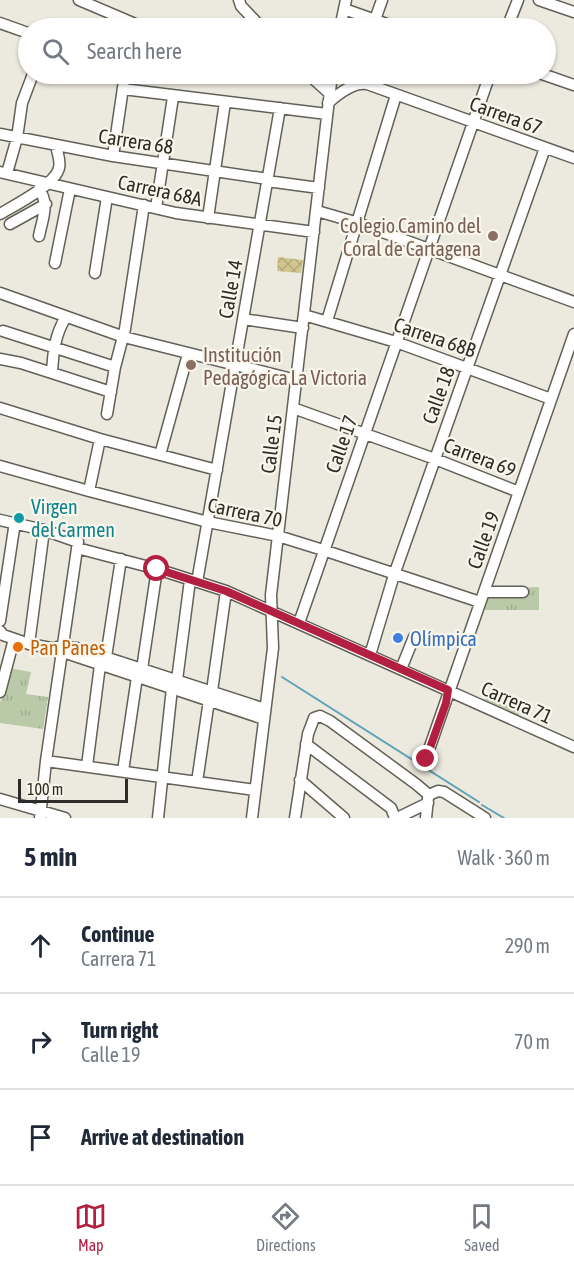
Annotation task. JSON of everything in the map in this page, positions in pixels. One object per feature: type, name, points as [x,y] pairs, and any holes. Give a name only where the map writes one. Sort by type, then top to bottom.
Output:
[{"type":"street","points":[[79,0],[123,18]]},
{"type":"street","points":[[239,0],[241,6],[252,18]]},
{"type":"street","points":[[376,18],[382,0]]},
{"type":"street","points":[[511,18],[518,0]]},
{"type":"street","points":[[539,0],[574,12]]},
{"type":"street","points":[[345,4],[364,18]]},
{"type":"street","points":[[0,23],[18,29]]},
{"type":"street","points":[[556,79],[574,85]]},
{"type":"street","points":[[3,172],[17,138],[20,112],[29,84]]},
{"type":"street","points":[[113,156],[124,84]]},
{"type":"street","points":[[315,84],[328,103]]},
{"type":"street","name":"Calle 15","points":[[252,818],[273,648],[271,596],[331,84]]},
{"type":"street","name":"Carrera 67","points":[[353,86],[357,84]]},
{"type":"street","name":"Carrera 67","points":[[367,84],[574,158]]},
{"type":"street","name":"Calle 17","points":[[299,623],[487,84]]},
{"type":"street","points":[[123,89],[173,97],[280,108],[328,103],[353,86]]},
{"type":"street","points":[[327,321],[396,94]]},
{"type":"street","points":[[156,208],[173,97]]},
{"type":"street","points":[[208,218],[225,102]]},
{"type":"street","name":"Calle 14","points":[[158,818],[161,777],[175,684],[193,581],[208,522],[280,108]]},
{"type":"street","name":"Carrera 68","points":[[0,134],[113,156],[319,188]]},
{"type":"street","points":[[0,214],[5,208],[49,182],[57,173],[60,165],[56,145]]},
{"type":"street","name":"Calle 18","points":[[370,655],[394,575],[545,148]]},
{"type":"street","name":"Carrera 68A","points":[[3,172],[156,208],[208,218],[314,232]]},
{"type":"street","points":[[39,189],[46,204],[39,236]]},
{"type":"street","points":[[55,263],[70,189]]},
{"type":"street","points":[[95,273],[107,197]]},
{"type":"street","points":[[10,224],[46,204]]},
{"type":"street","points":[[107,414],[115,367],[124,337],[144,205]]},
{"type":"street","points":[[317,211],[356,222],[574,302]]},
{"type":"street","points":[[1,294],[124,337],[297,380]]},
{"type":"street","name":"Carrera 68B","points":[[304,315],[396,342],[551,399]]},
{"type":"street","points":[[52,373],[53,348],[61,324],[66,317]]},
{"type":"street","points":[[243,319],[303,328]]},
{"type":"street","points":[[3,331],[115,367]]},
{"type":"street","name":"Calle 19","points":[[426,759],[446,703],[448,690],[574,334]]},
{"type":"street","points":[[160,455],[188,354]]},
{"type":"street","points":[[0,358],[111,392]]},
{"type":"street","points":[[0,408],[100,439],[217,470]]},
{"type":"street","name":"Carrera 69","points":[[293,408],[519,492]]},
{"type":"street","points":[[89,491],[100,439]]},
{"type":"street","name":"Carrera 70","points":[[0,466],[208,522],[278,536],[394,575],[482,597],[523,592]]},
{"type":"street","name":"Carrera 71","points":[[0,520],[44,530],[77,545],[226,591],[574,747]]},
{"type":"street","points":[[0,621],[15,522]]},
{"type":"street","points":[[29,644],[44,530]]},
{"type":"street","points":[[41,814],[46,761],[77,545]]},
{"type":"street","points":[[87,766],[121,559]]},
{"type":"street","points":[[123,771],[157,569]]},
{"type":"street","points":[[197,782],[226,591]]},
{"type":"street","points":[[0,632],[29,644],[62,650],[76,648],[103,661],[265,714]]},
{"type":"street","points":[[401,669],[414,637]]},
{"type":"street","points":[[0,692],[14,639]]},
{"type":"street","points":[[295,818],[308,734],[314,718],[320,716],[330,720],[428,799]]},
{"type":"street","points":[[306,744],[391,808],[396,818],[438,791],[444,792],[485,818]]},
{"type":"street","points":[[46,761],[255,790]]},
{"type":"street","points":[[300,780],[344,818]]},
{"type":"street","points":[[0,799],[41,814],[65,818]]},
{"type":"street","points":[[426,818],[428,799]]},
{"type":"green space","points":[[539,587],[539,610],[482,610],[490,588]]},
{"type":"green space","points":[[9,668],[31,672],[26,694],[48,697],[43,729],[0,723],[0,703]]},
{"type":"green space","points":[[518,698],[519,717],[480,699]]},
{"type":"building","points":[[278,257],[303,260],[301,273],[277,271]]},
{"type":"waterway","points":[[282,677],[479,802]]},
{"type":"waterway","points":[[482,805],[504,818]]},
{"type":"place","name":"Colegio Camino del Coral de Cartagena","points":[[493,236]]},
{"type":"place","name":"Institución Pedagógica La Victoria","points":[[191,365]]},
{"type":"place","name":"Virgen del Carmen","points":[[19,518]]},
{"type":"place","name":"Olímpica","points":[[398,638]]},
{"type":"place","name":"Pan Panes","points":[[18,647]]},
{"type":"route","points":[[157,569],[226,591],[272,610],[448,690],[446,703],[426,759]]}]
